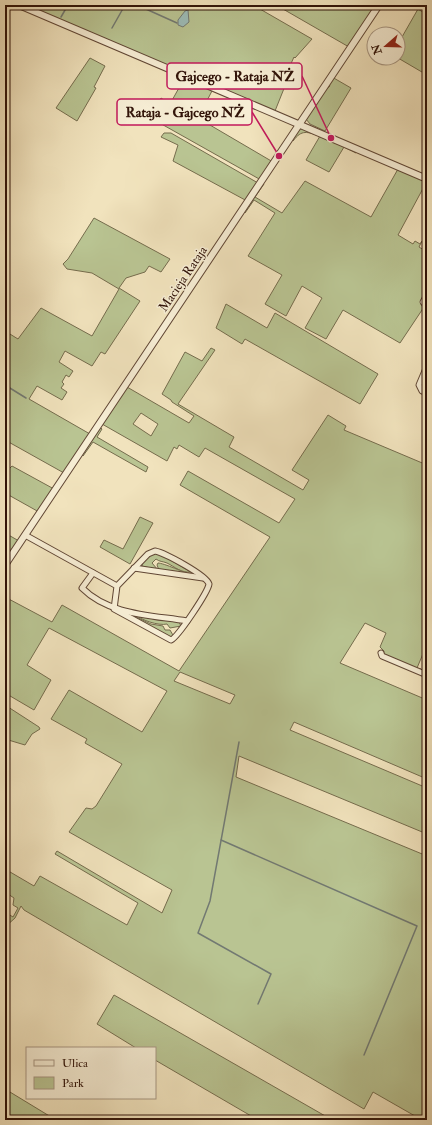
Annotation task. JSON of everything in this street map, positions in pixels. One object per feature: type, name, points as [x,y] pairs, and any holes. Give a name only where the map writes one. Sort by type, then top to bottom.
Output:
[{"type":"street","points":[[20,5],[427,179]]},
{"type":"street","name":"Macieja Rataja","points":[[5,565],[379,5]]},
{"type":"street","points":[[427,295],[423,302],[427,307]]},
{"type":"street","points":[[427,366],[420,382],[420,388],[427,393]]},
{"type":"street","points":[[26,535],[117,586]]},
{"type":"street","points":[[93,573],[82,588],[93,597],[114,609],[169,640],[174,638],[187,621],[208,589],[209,584],[206,579],[157,552],[148,554],[117,586],[114,609]]},
{"type":"street","points":[[134,568],[206,579]]},
{"type":"street","points":[[114,609],[187,621]]},
{"type":"street","points":[[381,653],[382,656],[427,675]]},
{"type":"green space","points":[[24,5],[253,5],[312,39],[295,58],[294,57],[283,81],[285,86],[275,111]]},
{"type":"green space","points":[[276,5],[370,5],[375,8],[349,47]]},
{"type":"green space","points":[[418,9],[427,15],[427,75],[406,63],[406,30]]},
{"type":"green space","points":[[90,58],[105,66],[94,87],[96,88],[77,121],[56,108]]},
{"type":"green space","points":[[185,77],[213,89],[198,118],[273,162],[261,180],[149,117],[161,98],[170,104]]},
{"type":"green space","points":[[332,77],[351,88],[325,131],[310,124],[306,119],[325,88],[327,89],[330,86],[328,83]]},
{"type":"green space","points":[[300,128],[315,134],[305,132],[296,137],[293,141],[292,139]]},
{"type":"green space","points":[[164,133],[171,133],[258,183],[247,201],[173,161],[178,145],[161,137]]},
{"type":"green space","points":[[320,136],[356,152],[356,153],[344,147],[329,172],[306,160]]},
{"type":"green space","points":[[398,169],[427,181],[398,235],[413,244],[415,241],[420,244],[422,241],[419,247],[427,252],[427,291],[421,300],[424,307],[400,343],[343,310],[326,339],[305,328],[322,298],[302,286],[286,316],[265,304],[282,275],[248,256],[275,213],[254,200],[245,213],[244,212],[262,184],[264,184],[255,197],[282,213],[305,181],[371,217]]},
{"type":"green space","points":[[94,218],[170,259],[161,272],[149,266],[145,272],[126,278],[119,288],[140,301],[105,354],[101,352],[92,366],[65,351],[59,362],[73,371],[69,377],[66,375],[62,382],[64,384],[61,388],[67,392],[62,400],[37,386],[29,399],[90,434],[64,473],[5,440],[5,331],[18,339],[41,308],[92,336],[119,289],[92,273],[67,269],[63,264],[68,259]]},
{"type":"green space","points":[[226,304],[267,328],[275,313],[378,374],[360,404],[245,339],[242,344],[216,328]]},
{"type":"green space","points":[[211,348],[215,350],[178,404],[234,437],[229,447],[303,490],[309,480],[292,470],[328,415],[346,426],[344,430],[427,465],[427,650],[425,649],[417,668],[421,669],[419,670],[384,654],[384,651],[380,647],[386,633],[365,623],[340,663],[427,700],[427,779],[294,722],[290,730],[427,788],[427,834],[239,756],[236,777],[427,856],[427,1120],[422,1120],[373,1092],[364,1109],[24,910],[21,906],[15,918],[5,927],[5,912],[13,917],[18,908],[13,905],[14,898],[5,892],[5,869],[34,886],[40,876],[127,925],[138,903],[55,854],[57,851],[162,913],[172,890],[69,832],[86,808],[92,809],[96,806],[122,764],[85,743],[87,739],[51,719],[69,690],[142,732],[167,691],[49,628],[27,665],[51,680],[34,710],[5,693],[5,597],[52,622],[62,605],[179,671],[270,537],[180,485],[188,471],[279,523],[295,499],[205,448],[199,457],[179,445],[177,449],[174,447],[167,461],[102,424],[127,387],[189,423],[194,416],[162,394],[185,352],[202,361]],"holes":[[[141,413],[158,424],[151,436],[133,424]],[[180,672],[235,695],[230,704],[174,681]]]},
{"type":"green space","points":[[100,427],[102,429],[97,437],[148,467],[146,472],[93,442],[83,456],[82,454]]},
{"type":"green space","points":[[12,466],[54,489],[39,512],[5,493],[5,467],[9,469]]},
{"type":"green space","points":[[140,517],[153,523],[130,564],[100,547],[104,540],[123,549]]},
{"type":"green space","points":[[5,533],[19,541],[8,557],[5,555]]},
{"type":"green space","points":[[153,553],[160,554],[191,572],[181,571],[156,559],[152,563],[158,570],[142,566],[142,563]]},
{"type":"green space","points":[[158,563],[175,568],[189,575],[159,570],[157,565]]},
{"type":"green space","points":[[134,614],[179,622],[181,626],[170,628],[167,624],[150,622]]},
{"type":"green space","points":[[134,616],[151,624],[163,626],[165,630],[170,630],[174,637],[172,638],[133,618]]},
{"type":"green space","points":[[5,705],[40,729],[32,734],[25,745],[5,739]]},
{"type":"green space","points":[[114,995],[327,1117],[326,1120],[258,1120],[156,1061],[156,1047],[134,1047],[97,1024]]},
{"type":"green space","points":[[5,1089],[56,1120],[5,1120]]},
{"type":"water","points":[[188,10],[189,22],[183,27],[178,25],[178,20],[185,11]]},
{"type":"waterway","points":[[61,17],[68,5]]},
{"type":"waterway","points":[[112,28],[125,5]]},
{"type":"waterway","points":[[137,5],[177,23]]},
{"type":"waterway","points":[[5,385],[26,398]]},
{"type":"waterway","points":[[239,742],[210,901],[198,933],[271,974],[258,1004]]},
{"type":"waterway","points":[[221,840],[417,926],[364,1055]]},
{"type":"place","name":"Gajcego - Rataja NŻ","points":[[331,138]]},
{"type":"place","name":"Rataja - Gajcego NŻ","points":[[279,156]]}]
